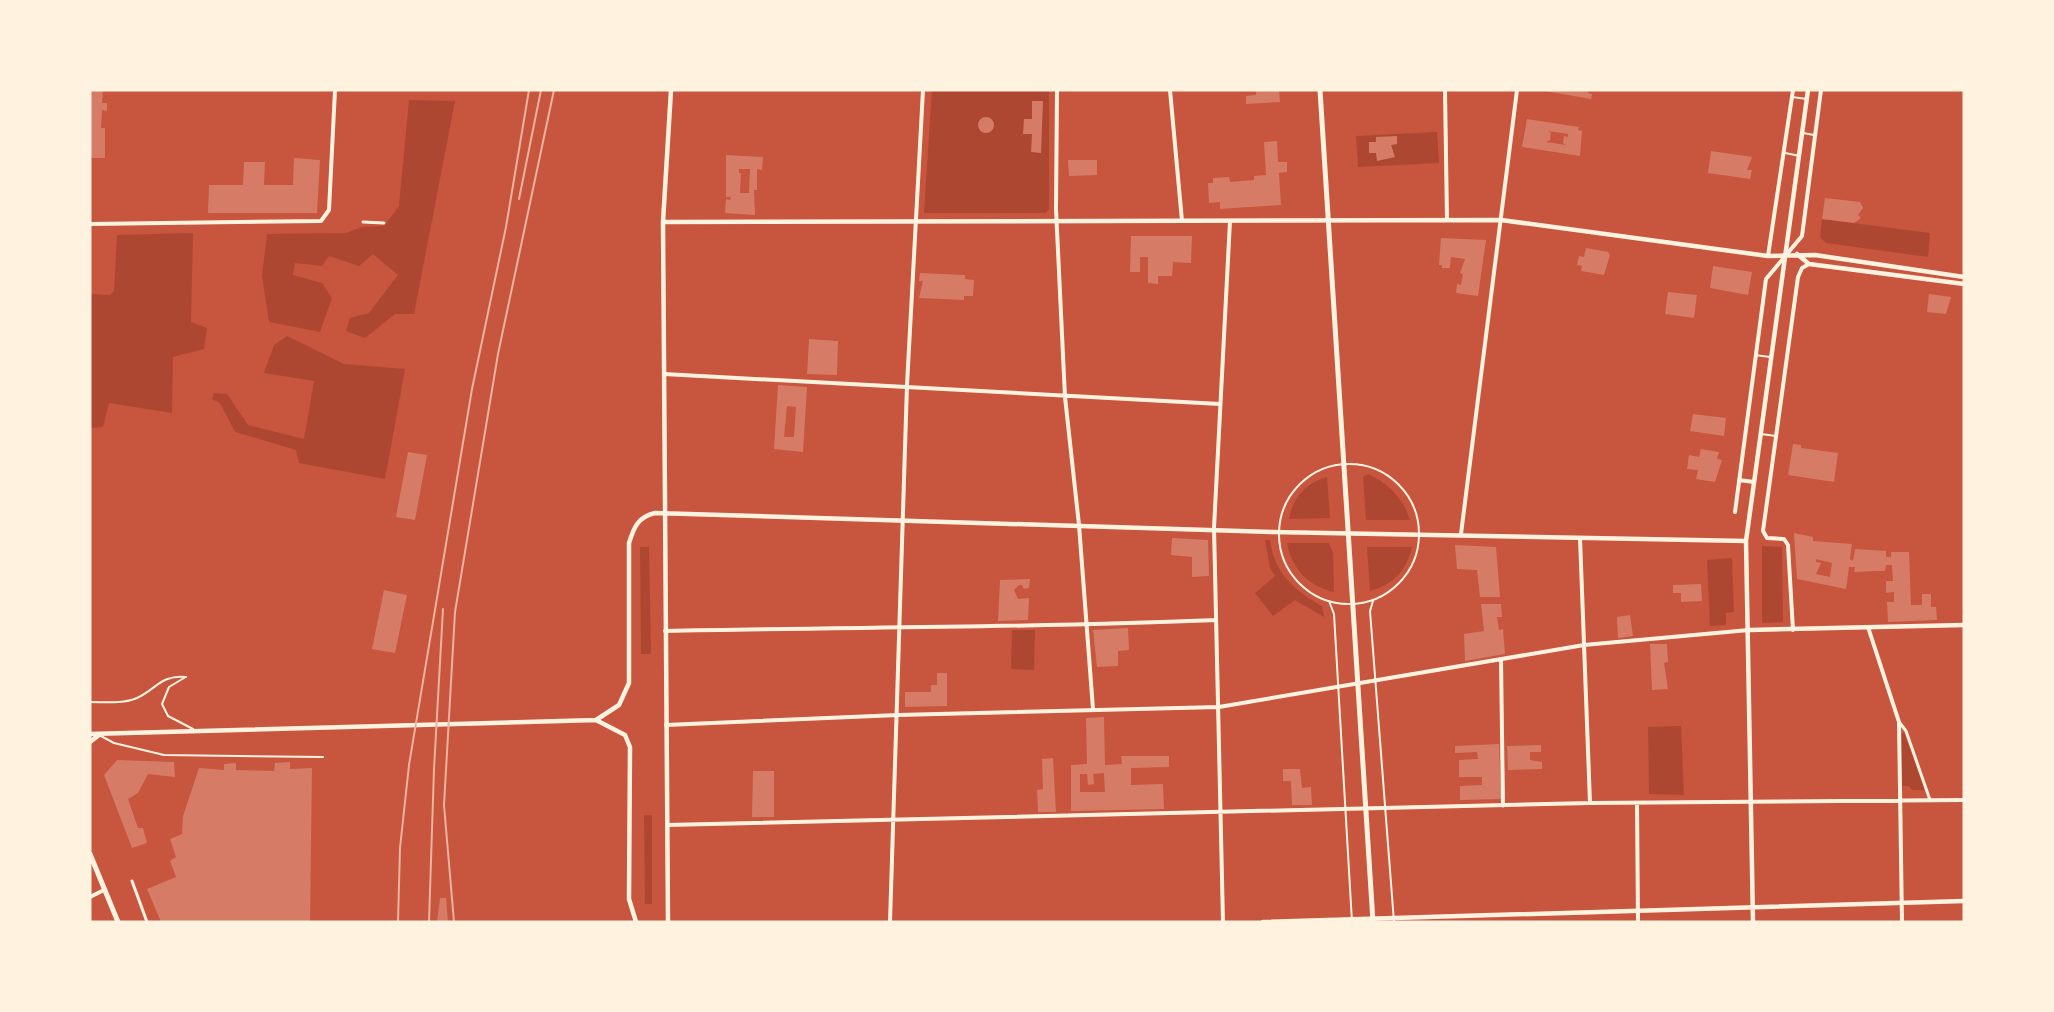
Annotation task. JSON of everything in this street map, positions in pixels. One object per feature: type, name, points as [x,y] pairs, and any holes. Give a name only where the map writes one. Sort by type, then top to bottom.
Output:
[{"type":"main road","points":[[1320,90],[1373,921]]},
{"type":"main road","points":[[90,854],[118,922]]},
{"type":"street","points":[[90,224],[317,222],[323,219],[329,210],[335,90]]},
{"type":"street","points":[[668,922],[663,222],[671,90]]},
{"type":"street","points":[[890,922],[898,715],[897,626],[923,90]]},
{"type":"street","points":[[1057,90],[1058,222],[1065,397],[1079,525],[1094,709]]},
{"type":"street","points":[[1170,90],[1182,222]]},
{"type":"street","points":[[1445,90],[1447,220]]},
{"type":"street","points":[[1461,534],[1517,90]]},
{"type":"street","points":[[1768,256],[1793,90]]},
{"type":"street","points":[[1753,922],[1750,630],[1746,541],[1788,254],[1808,90]]},
{"type":"street","points":[[1735,512],[1766,279],[1803,236],[1821,90]]},
{"type":"street","points":[[663,222],[1501,220],[1768,256],[1797,254],[1964,277]]},
{"type":"street","points":[[1223,922],[1214,528],[1230,221]]},
{"type":"street","points":[[363,222],[384,223]]},
{"type":"street","points":[[1797,254],[1809,264],[1964,284]]},
{"type":"street","points":[[1793,630],[1788,545],[1784,539],[1767,538],[1763,531],[1797,277],[1802,268],[1809,264]]},
{"type":"street","points":[[664,374],[907,385],[1065,397],[1220,404]]},
{"type":"street","points":[[1739,480],[1754,482]]},
{"type":"street","points":[[593,721],[619,705],[629,683],[629,543],[633,529],[644,516],[664,514],[902,522],[1214,528],[1279,532],[1746,541]]},
{"type":"street","points":[[1580,538],[1590,803]]},
{"type":"street","points":[[665,631],[897,626],[1086,626],[1216,620]]},
{"type":"street","points":[[666,725],[898,715],[1219,707],[1584,645],[1750,630],[1964,625]]},
{"type":"street","points":[[1868,627],[1899,722],[1902,800],[1902,922]]},
{"type":"street","points":[[1501,660],[1503,806]]},
{"type":"street","points":[[90,734],[593,721],[625,735],[630,747],[629,899],[636,922]]},
{"type":"street","points":[[1899,722],[1906,731],[1930,800]]},
{"type":"street","points":[[90,742],[99,735]]},
{"type":"street","points":[[667,825],[1590,803],[1751,804],[1964,800]]},
{"type":"street","points":[[1637,803],[1638,922]]},
{"type":"street","points":[[132,881],[147,922]]},
{"type":"street","points":[[90,897],[104,890]]},
{"type":"street","points":[[1263,922],[1394,921],[1753,906],[1964,902]]},
{"type":"lane","points":[[1792,97],[1807,99]]},
{"type":"lane","points":[[1803,134],[1814,135]]},
{"type":"lane","points":[[1785,153],[1800,156]]},
{"type":"lane","points":[[1755,355],[1773,357]]},
{"type":"lane","points":[[1761,434],[1776,436]]},
{"type":"lane","points":[[1343,463],[1366,464],[1390,477],[1402,490],[1411,505],[1418,533],[1413,562],[1404,577],[1393,589],[1373,601],[1352,603],[1329,601],[1304,588],[1290,571],[1280,545],[1279,532],[1286,505],[1294,493],[1306,480],[1324,469],[1343,463]]},
{"type":"lane","points":[[1329,601],[1335,614],[1352,921]]},
{"type":"lane","points":[[1373,601],[1370,611],[1394,921]]},
{"type":"lane","points":[[90,702],[127,701],[137,698],[171,676],[186,676],[169,687],[162,704],[168,716],[195,730]]},
{"type":"lane","points":[[99,735],[114,743],[164,755],[323,757]]},
{"type":"shaded area","points":[[932,90],[1049,90],[1049,209],[1046,213],[924,213]]},
{"type":"shaded area","points":[[409,100],[455,101],[414,314],[395,314],[365,338],[346,331],[350,318],[369,313],[398,275],[373,254],[359,266],[329,256],[322,266],[295,263],[293,275],[322,283],[332,298],[320,332],[269,322],[262,276],[267,234],[346,233],[362,227],[384,226],[399,206]]},
{"type":"shaded area","points":[[1437,132],[1439,163],[1358,167],[1356,136]]},
{"type":"shaded area","points":[[1822,219],[1930,233],[1928,257],[1826,243],[1820,237]]},
{"type":"shaded area","points":[[193,233],[191,322],[207,328],[204,349],[173,357],[172,413],[109,403],[103,427],[90,428],[90,294],[110,295],[114,291],[117,235]]},
{"type":"shaded area","points":[[287,336],[344,364],[405,369],[385,479],[299,463],[296,450],[235,432],[220,403],[212,399],[214,393],[227,394],[248,425],[304,439],[314,381],[264,373],[274,345]]},
{"type":"shaded area","points":[[1368,474],[1394,492],[1410,520],[1366,520],[1363,477]]},
{"type":"shaded area","points":[[1327,477],[1330,518],[1289,519],[1294,504],[1302,492],[1313,483]]},
{"type":"shaded area","points":[[1265,540],[1270,540],[1276,562],[1287,580],[1322,606],[1324,617],[1295,600],[1273,616],[1255,593],[1275,576],[1270,568]]},
{"type":"shaded area","points":[[1287,543],[1329,543],[1333,553],[1334,592],[1316,585],[1303,575],[1293,561]]},
{"type":"shaded area","points":[[1762,546],[1782,547],[1783,622],[1762,623]]},
{"type":"shaded area","points":[[640,547],[649,547],[651,654],[641,654]]},
{"type":"shaded area","points":[[1367,547],[1412,547],[1407,563],[1398,575],[1386,585],[1370,591]]},
{"type":"shaded area","points":[[1732,558],[1734,612],[1726,613],[1726,625],[1710,626],[1707,560]]},
{"type":"shaded area","points":[[1012,630],[1035,630],[1034,670],[1011,669]]},
{"type":"shaded area","points":[[1681,726],[1684,795],[1649,794],[1648,727]]},
{"type":"shaded area","points":[[1904,733],[1925,790],[1912,790],[1909,786],[1902,786],[1900,734]]},
{"type":"shaded area","points":[[644,815],[652,815],[652,904],[645,904]]},
{"type":"building","points":[[90,90],[103,90],[102,103],[107,103],[107,111],[102,110],[101,128],[105,128],[105,158],[90,158]]},
{"type":"building","points":[[1256,90],[1279,90],[1280,102],[1246,104],[1246,96],[1256,95]]},
{"type":"building","points":[[1539,90],[1588,90],[1588,93],[1592,94],[1591,99]]},
{"type":"building","points":[[1032,101],[1043,101],[1041,153],[1031,152],[1032,134],[1023,134],[1024,119],[1032,119]]},
{"type":"building","points":[[983,117],[989,117],[994,125],[992,131],[983,133],[978,128],[978,122]]},
{"type":"building","points":[[1527,119],[1579,127],[1578,130],[1582,131],[1580,156],[1522,147]],"holes":[[[1548,131],[1568,134],[1568,137],[1564,136],[1563,143],[1566,145],[1546,142],[1550,140],[1551,133]]]},
{"type":"building","points":[[1397,136],[1397,144],[1391,145],[1395,157],[1377,161],[1376,153],[1369,153],[1369,142],[1376,142],[1376,137]]},
{"type":"building","points":[[1277,141],[1278,162],[1287,162],[1287,172],[1279,173],[1281,205],[1220,209],[1220,202],[1209,203],[1208,183],[1213,183],[1213,178],[1229,177],[1230,182],[1254,180],[1254,176],[1266,175],[1264,142]]},
{"type":"building","points":[[1711,151],[1752,157],[1747,170],[1752,170],[1750,179],[1708,173]]},
{"type":"building","points":[[726,155],[763,157],[762,170],[757,169],[757,190],[754,190],[755,215],[725,213],[726,199],[730,200],[731,197],[726,197]],"holes":[[[739,169],[750,169],[749,193],[740,193],[741,173]]]},
{"type":"building","points":[[294,158],[320,160],[317,213],[208,213],[209,185],[243,185],[244,162],[265,162],[264,185],[293,185]]},
{"type":"building","points":[[1068,160],[1097,160],[1097,175],[1069,176]]},
{"type":"building","points":[[1825,198],[1860,202],[1863,208],[1858,215],[1861,218],[1854,223],[1822,219]]},
{"type":"building","points":[[1131,236],[1192,236],[1191,263],[1173,262],[1172,276],[1158,276],[1158,284],[1148,283],[1148,257],[1140,257],[1140,272],[1130,272]]},
{"type":"building","points":[[1441,238],[1486,240],[1478,296],[1456,293],[1457,284],[1461,285],[1463,274],[1460,273],[1465,259],[1451,257],[1450,268],[1442,268],[1442,265],[1439,265]]},
{"type":"building","points":[[1586,248],[1608,252],[1610,255],[1604,275],[1581,271],[1582,266],[1577,265],[1579,256],[1584,257]]},
{"type":"building","points":[[1713,266],[1752,272],[1748,295],[1710,288]]},
{"type":"building","points":[[920,273],[965,275],[965,279],[974,280],[973,296],[964,296],[964,300],[919,298],[923,281],[919,281]]},
{"type":"building","points":[[1668,292],[1697,295],[1694,318],[1665,314]]},
{"type":"building","points":[[1929,294],[1951,297],[1946,314],[1927,312]]},
{"type":"building","points":[[809,339],[838,341],[837,375],[807,374]]},
{"type":"building","points":[[778,385],[807,387],[803,452],[774,449]],"holes":[[[787,406],[796,407],[794,437],[784,437]]]},
{"type":"building","points":[[1693,414],[1726,418],[1724,436],[1690,431]]},
{"type":"building","points":[[1793,444],[1801,445],[1801,448],[1838,453],[1834,482],[1788,475]]},
{"type":"building","points":[[1701,449],[1719,452],[1717,459],[1722,460],[1715,482],[1696,479],[1698,470],[1687,469],[1689,455],[1699,457]]},
{"type":"building","points":[[408,452],[427,455],[415,520],[396,517]]},
{"type":"building","points":[[1794,533],[1813,537],[1813,541],[1852,544],[1850,559],[1853,561],[1855,549],[1886,551],[1886,557],[1891,557],[1891,552],[1909,552],[1911,605],[1922,605],[1922,594],[1931,594],[1931,607],[1936,607],[1937,620],[1888,622],[1887,602],[1894,602],[1894,592],[1886,593],[1886,581],[1893,581],[1892,565],[1886,565],[1885,571],[1854,572],[1855,567],[1849,567],[1846,589],[1797,579]],"holes":[[[1816,559],[1832,563],[1830,577],[1816,574],[1821,563],[1816,562]]]},
{"type":"building","points":[[1172,538],[1208,540],[1209,576],[1192,577],[1192,557],[1171,555]]},
{"type":"building","points":[[1455,545],[1496,547],[1500,597],[1480,597],[1477,570],[1457,569]]},
{"type":"building","points":[[1030,579],[1029,588],[1024,589],[1022,585],[1019,585],[1014,590],[1018,599],[1029,598],[1028,620],[998,621],[1000,580]]},
{"type":"building","points":[[1701,584],[1702,601],[1681,602],[1681,593],[1673,593],[1673,585]]},
{"type":"building","points":[[384,590],[407,595],[395,653],[372,649]]},
{"type":"building","points":[[1481,604],[1501,604],[1502,617],[1497,617],[1499,630],[1503,629],[1505,654],[1465,661],[1464,634],[1484,631]]},
{"type":"building","points":[[1630,615],[1633,636],[1618,638],[1617,617]]},
{"type":"building","points":[[1128,628],[1129,650],[1118,651],[1118,666],[1097,667],[1093,630]]},
{"type":"building","points":[[1650,644],[1667,644],[1668,662],[1664,663],[1668,689],[1652,690]]},
{"type":"building","points":[[937,673],[947,673],[947,706],[905,707],[905,692],[931,692],[931,685],[937,685]]},
{"type":"building","points":[[1104,717],[1105,765],[1122,764],[1121,756],[1169,756],[1169,767],[1131,768],[1131,785],[1163,784],[1164,809],[1071,811],[1071,765],[1087,764],[1086,718]],"holes":[[[1104,773],[1105,792],[1080,792],[1080,774],[1087,774],[1088,785],[1094,784],[1093,774]]]},
{"type":"building","points":[[1499,744],[1501,799],[1460,800],[1460,786],[1482,785],[1482,777],[1459,777],[1459,760],[1478,759],[1477,752],[1455,753],[1455,746]]},
{"type":"building","points":[[1541,745],[1541,752],[1530,752],[1530,760],[1542,762],[1542,769],[1508,770],[1507,746]]},
{"type":"building","points":[[1053,758],[1056,812],[1038,812],[1037,790],[1043,789],[1042,759]]},
{"type":"building","points":[[117,760],[174,762],[175,777],[148,774],[138,793],[128,799],[138,828],[143,828],[147,843],[132,848],[104,775]]},
{"type":"building","points":[[290,762],[290,769],[312,768],[310,922],[161,922],[147,889],[176,877],[170,861],[176,857],[170,839],[182,834],[183,816],[199,768],[224,770],[224,764],[236,763],[236,770],[274,771],[275,763]]},
{"type":"building","points":[[1283,769],[1300,769],[1302,788],[1311,787],[1312,805],[1292,805],[1291,781],[1283,781]]},
{"type":"building","points":[[753,771],[774,771],[774,817],[752,817]]},
{"type":"building","points":[[440,898],[446,898],[448,922],[437,922]]},
{"type":"railway","points":[[398,922],[400,848],[409,765],[472,389],[506,227],[529,90]]},
{"type":"railway","points":[[519,199],[541,90]]},
{"type":"railway","points":[[454,922],[444,805],[455,612],[498,354],[554,90]]},
{"type":"railway","points":[[429,922],[434,769],[443,609]]}]
